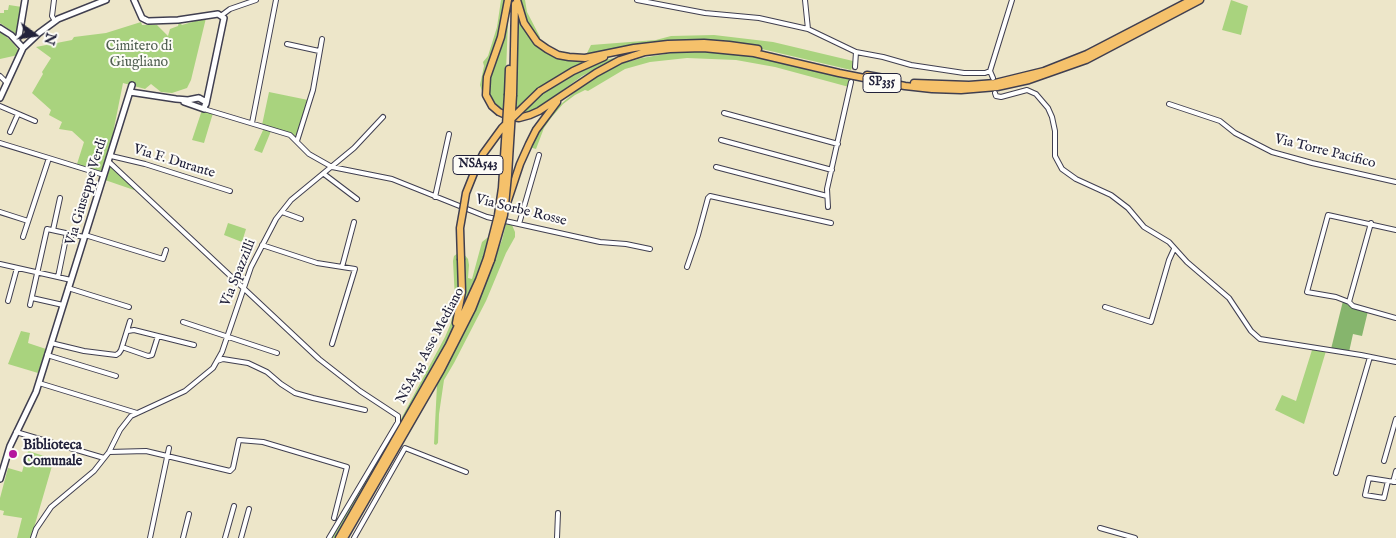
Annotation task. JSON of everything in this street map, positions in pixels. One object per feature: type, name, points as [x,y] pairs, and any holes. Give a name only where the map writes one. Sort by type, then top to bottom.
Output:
[{"type":"highway","name":"NSA543 Asse Mediano","points":[[339,538],[449,344],[489,259],[502,188],[511,94],[509,0]]},
{"type":"highway","name":"NSA543","points":[[509,0],[501,37],[486,86],[486,95],[492,106],[499,112],[519,118],[530,115],[561,97]]},
{"type":"highway","name":"NSA543 Asse Mediano","points":[[344,538],[431,387],[472,310],[504,214],[508,175],[516,0]]},
{"type":"highway","name":"NSA543","points":[[516,0],[530,34],[547,50],[558,55],[597,58]]},
{"type":"highway","name":"SP335","points":[[597,58],[616,52],[668,44],[704,43],[755,48],[905,82],[960,85],[995,83],[1044,71],[1087,54],[1191,0]]},
{"type":"highway","name":"SP335","points":[[561,97],[608,66],[627,58],[646,52],[703,48],[754,53],[849,76],[905,86],[961,90],[997,87],[1029,80],[1086,60],[1200,0]]},
{"type":"highway","name":"NSA543","points":[[449,344],[461,304],[460,228],[466,193],[476,168],[493,139],[540,91],[597,58]]},
{"type":"highway","name":"NSA543","points":[[504,214],[520,164],[529,144],[536,130],[561,97]]},
{"type":"street","points":[[16,40],[20,36],[25,0]]},
{"type":"street","points":[[54,0],[52,16],[55,21]]},
{"type":"street","points":[[0,98],[23,48],[39,33],[55,21],[106,0]]},
{"type":"street","points":[[134,0],[144,20],[152,22],[222,15],[230,9],[256,0]]},
{"type":"street","points":[[252,123],[276,0]]},
{"type":"street","points":[[637,0],[705,13],[759,18],[808,29],[856,52],[911,64],[964,73],[990,70]]},
{"type":"street","points":[[805,0],[808,29]]},
{"type":"street","points":[[993,78],[990,70],[1012,0]]},
{"type":"street","points":[[203,107],[211,81],[224,22],[222,15]]},
{"type":"street","points":[[0,28],[23,48]]},
{"type":"street","points":[[297,141],[313,90],[322,39]]},
{"type":"street","points":[[287,44],[319,51]]},
{"type":"street","points":[[854,67],[856,52]]},
{"type":"street","points":[[0,76],[7,83]]},
{"type":"street","points":[[199,98],[211,81]]},
{"type":"street","points":[[828,206],[827,196],[851,82]]},
{"type":"street","name":"Via Giuseppe Verdi","points":[[0,479],[10,446],[39,383],[132,85]]},
{"type":"street","points":[[995,92],[996,96],[1001,98],[1027,90],[1036,94],[1048,108],[1052,117],[1055,131],[1055,156],[1062,169],[1076,179],[1111,195],[1128,208],[1144,227],[1168,242],[1228,298],[1251,331],[1260,339],[1396,362]]},
{"type":"street","points":[[130,92],[176,99],[188,100],[199,98],[205,100],[203,107]]},
{"type":"street","points":[[199,98],[203,107]]},
{"type":"street","points":[[176,99],[203,107]]},
{"type":"street","name":"Via Torre Pacifico","points":[[1169,104],[1220,121],[1242,136],[1272,152],[1396,182]]},
{"type":"street","points":[[0,106],[35,121]]},
{"type":"street","name":"Via Sorbe Rosse","points":[[203,107],[282,132],[297,141],[309,154],[332,167],[392,179],[487,217],[600,242],[626,244],[650,249]]},
{"type":"street","points":[[724,113],[838,144]]},
{"type":"street","points":[[10,132],[18,114]]},
{"type":"street","points":[[301,219],[282,212],[291,200],[354,148],[383,118]]},
{"type":"street","points":[[435,197],[449,134]]},
{"type":"street","points":[[721,140],[832,170]]},
{"type":"street","points":[[0,143],[104,175]]},
{"type":"street","points":[[519,224],[540,155]]},
{"type":"street","name":"Via F. Durante","points":[[111,156],[146,164],[230,191]]},
{"type":"street","points":[[22,237],[49,158]]},
{"type":"street","points":[[109,162],[302,344],[347,382],[398,416],[398,422],[329,538]]},
{"type":"street","points":[[716,167],[827,196]]},
{"type":"street","points":[[324,174],[357,199]]},
{"type":"street","points":[[687,267],[710,196],[831,223]]},
{"type":"street","points":[[52,230],[60,198]]},
{"type":"street","points":[[0,212],[28,221]]},
{"type":"street","name":"Via Spazzilli","points":[[33,538],[36,528],[51,507],[94,470],[109,452],[120,430],[131,416],[185,391],[213,368],[228,337],[251,267],[282,212]]},
{"type":"street","points":[[1396,230],[1328,214],[1307,292],[1349,302],[1353,306],[1396,318]]},
{"type":"street","points":[[342,267],[354,222]]},
{"type":"street","points":[[1349,302],[1372,224]]},
{"type":"street","points":[[30,306],[48,228],[84,236],[163,259],[166,250]]},
{"type":"street","points":[[58,277],[67,233]]},
{"type":"street","points":[[262,246],[317,263],[355,270],[332,344]]},
{"type":"street","points":[[1105,307],[1151,322],[1174,249]]},
{"type":"street","points":[[0,264],[71,280]]},
{"type":"street","points":[[8,301],[17,268]]},
{"type":"street","points":[[68,288],[129,307]]},
{"type":"street","points":[[32,298],[63,306]]},
{"type":"street","points":[[51,343],[84,352],[116,355],[122,347],[130,321]]},
{"type":"street","points":[[183,322],[277,353]]},
{"type":"street","points":[[128,332],[134,330],[194,346]]},
{"type":"street","points":[[122,347],[148,356],[152,355],[158,336]]},
{"type":"street","points":[[48,355],[116,376]]},
{"type":"street","points":[[1336,473],[1370,357]]},
{"type":"street","points":[[217,361],[223,359],[248,363],[267,372],[281,384],[295,392],[365,410]]},
{"type":"street","points":[[39,383],[138,413]]},
{"type":"street","points":[[1384,461],[1396,419]]},
{"type":"street","points":[[16,432],[104,458]]},
{"type":"street","points":[[109,452],[146,451],[230,471],[233,468],[238,443],[242,440],[263,442],[347,467],[334,518]]},
{"type":"street","points":[[150,538],[169,448]]},
{"type":"street","points":[[354,538],[405,448],[466,472]]},
{"type":"street","points":[[1392,481],[1368,478],[1365,494],[1384,498],[1392,481],[1396,471]]},
{"type":"street","points":[[225,538],[234,506]]},
{"type":"street","points":[[241,538],[249,509]]},
{"type":"street","points":[[557,538],[558,513]]},
{"type":"street","points":[[183,538],[189,514]]},
{"type":"street","points":[[1100,528],[1135,538]]},
{"type":"green space","points":[[501,0],[506,0],[485,95],[504,119],[486,103],[480,85],[484,66],[483,62],[488,56],[497,27]]},
{"type":"green space","points":[[520,0],[525,0],[527,12],[540,37],[540,41],[548,47],[566,54],[586,55],[591,45],[656,40],[671,36],[714,35],[773,42],[853,61],[853,65],[851,70],[749,46],[708,42],[589,55],[598,62],[655,49],[630,55],[582,76],[537,109],[522,115],[504,113],[491,100],[488,84],[508,22],[505,96],[516,96],[518,12],[527,32],[537,44],[525,20]]},
{"type":"green space","points":[[1231,0],[1248,6],[1241,35],[1222,30]]},
{"type":"green space","points":[[9,5],[22,7],[16,34],[0,23],[0,13],[8,10]]},
{"type":"green space","name":"Cimitero di Giugliano","points":[[206,18],[191,80],[187,88],[172,93],[161,92],[151,84],[145,89],[123,83],[109,153],[102,173],[77,164],[84,142],[72,131],[59,129],[62,122],[49,115],[51,110],[32,93],[51,58],[36,47],[72,40],[74,37],[106,33],[141,22],[142,25],[157,25],[168,36],[170,29],[178,26],[179,22],[182,25]]},
{"type":"green space","points":[[0,31],[19,51],[18,55],[0,59]]},
{"type":"green space","points":[[714,51],[758,57],[850,79],[849,87],[775,67],[736,60],[687,58],[650,62],[625,69],[588,91],[585,90],[575,95],[563,104],[551,118],[544,128],[536,149],[529,147],[544,123],[561,104],[582,86],[620,64],[677,52]]},
{"type":"green space","points":[[269,92],[308,100],[296,137],[262,125]]},
{"type":"green space","points":[[202,110],[213,113],[204,143],[192,140]]},
{"type":"green space","points":[[264,128],[271,131],[262,153],[254,150]]},
{"type":"green space","points":[[110,166],[136,189],[134,190],[105,180]]},
{"type":"green space","points":[[228,223],[246,229],[242,242],[224,235]]},
{"type":"green space","points":[[506,224],[512,225],[515,237],[506,253],[486,301],[444,380],[439,414],[438,443],[436,445],[434,444],[437,385],[479,301],[502,240]]},
{"type":"green space","points":[[490,237],[481,270],[460,321],[463,253],[468,259],[468,278],[472,279],[482,242]]},
{"type":"green space","points":[[458,253],[461,293],[454,325],[449,337],[336,538],[330,538],[402,417],[445,337],[451,323],[455,299],[453,261],[454,256]]},
{"type":"green space","points":[[1343,301],[1351,307],[1368,311],[1362,336],[1353,334],[1349,352],[1331,349]]},
{"type":"green space","points":[[21,331],[30,333],[28,343],[46,349],[38,373],[8,364]]},
{"type":"green space","points":[[1312,350],[1326,351],[1304,424],[1275,410],[1282,395],[1296,401]]},
{"type":"green space","points":[[28,451],[54,459],[31,538],[17,538],[22,518],[3,515],[4,511],[0,510],[0,498],[8,468],[22,472]]},
{"type":"tunnel","points":[[851,82],[855,67]]},
{"type":"place","name":"Biblioteca Comunale","points":[[13,454]]}]
